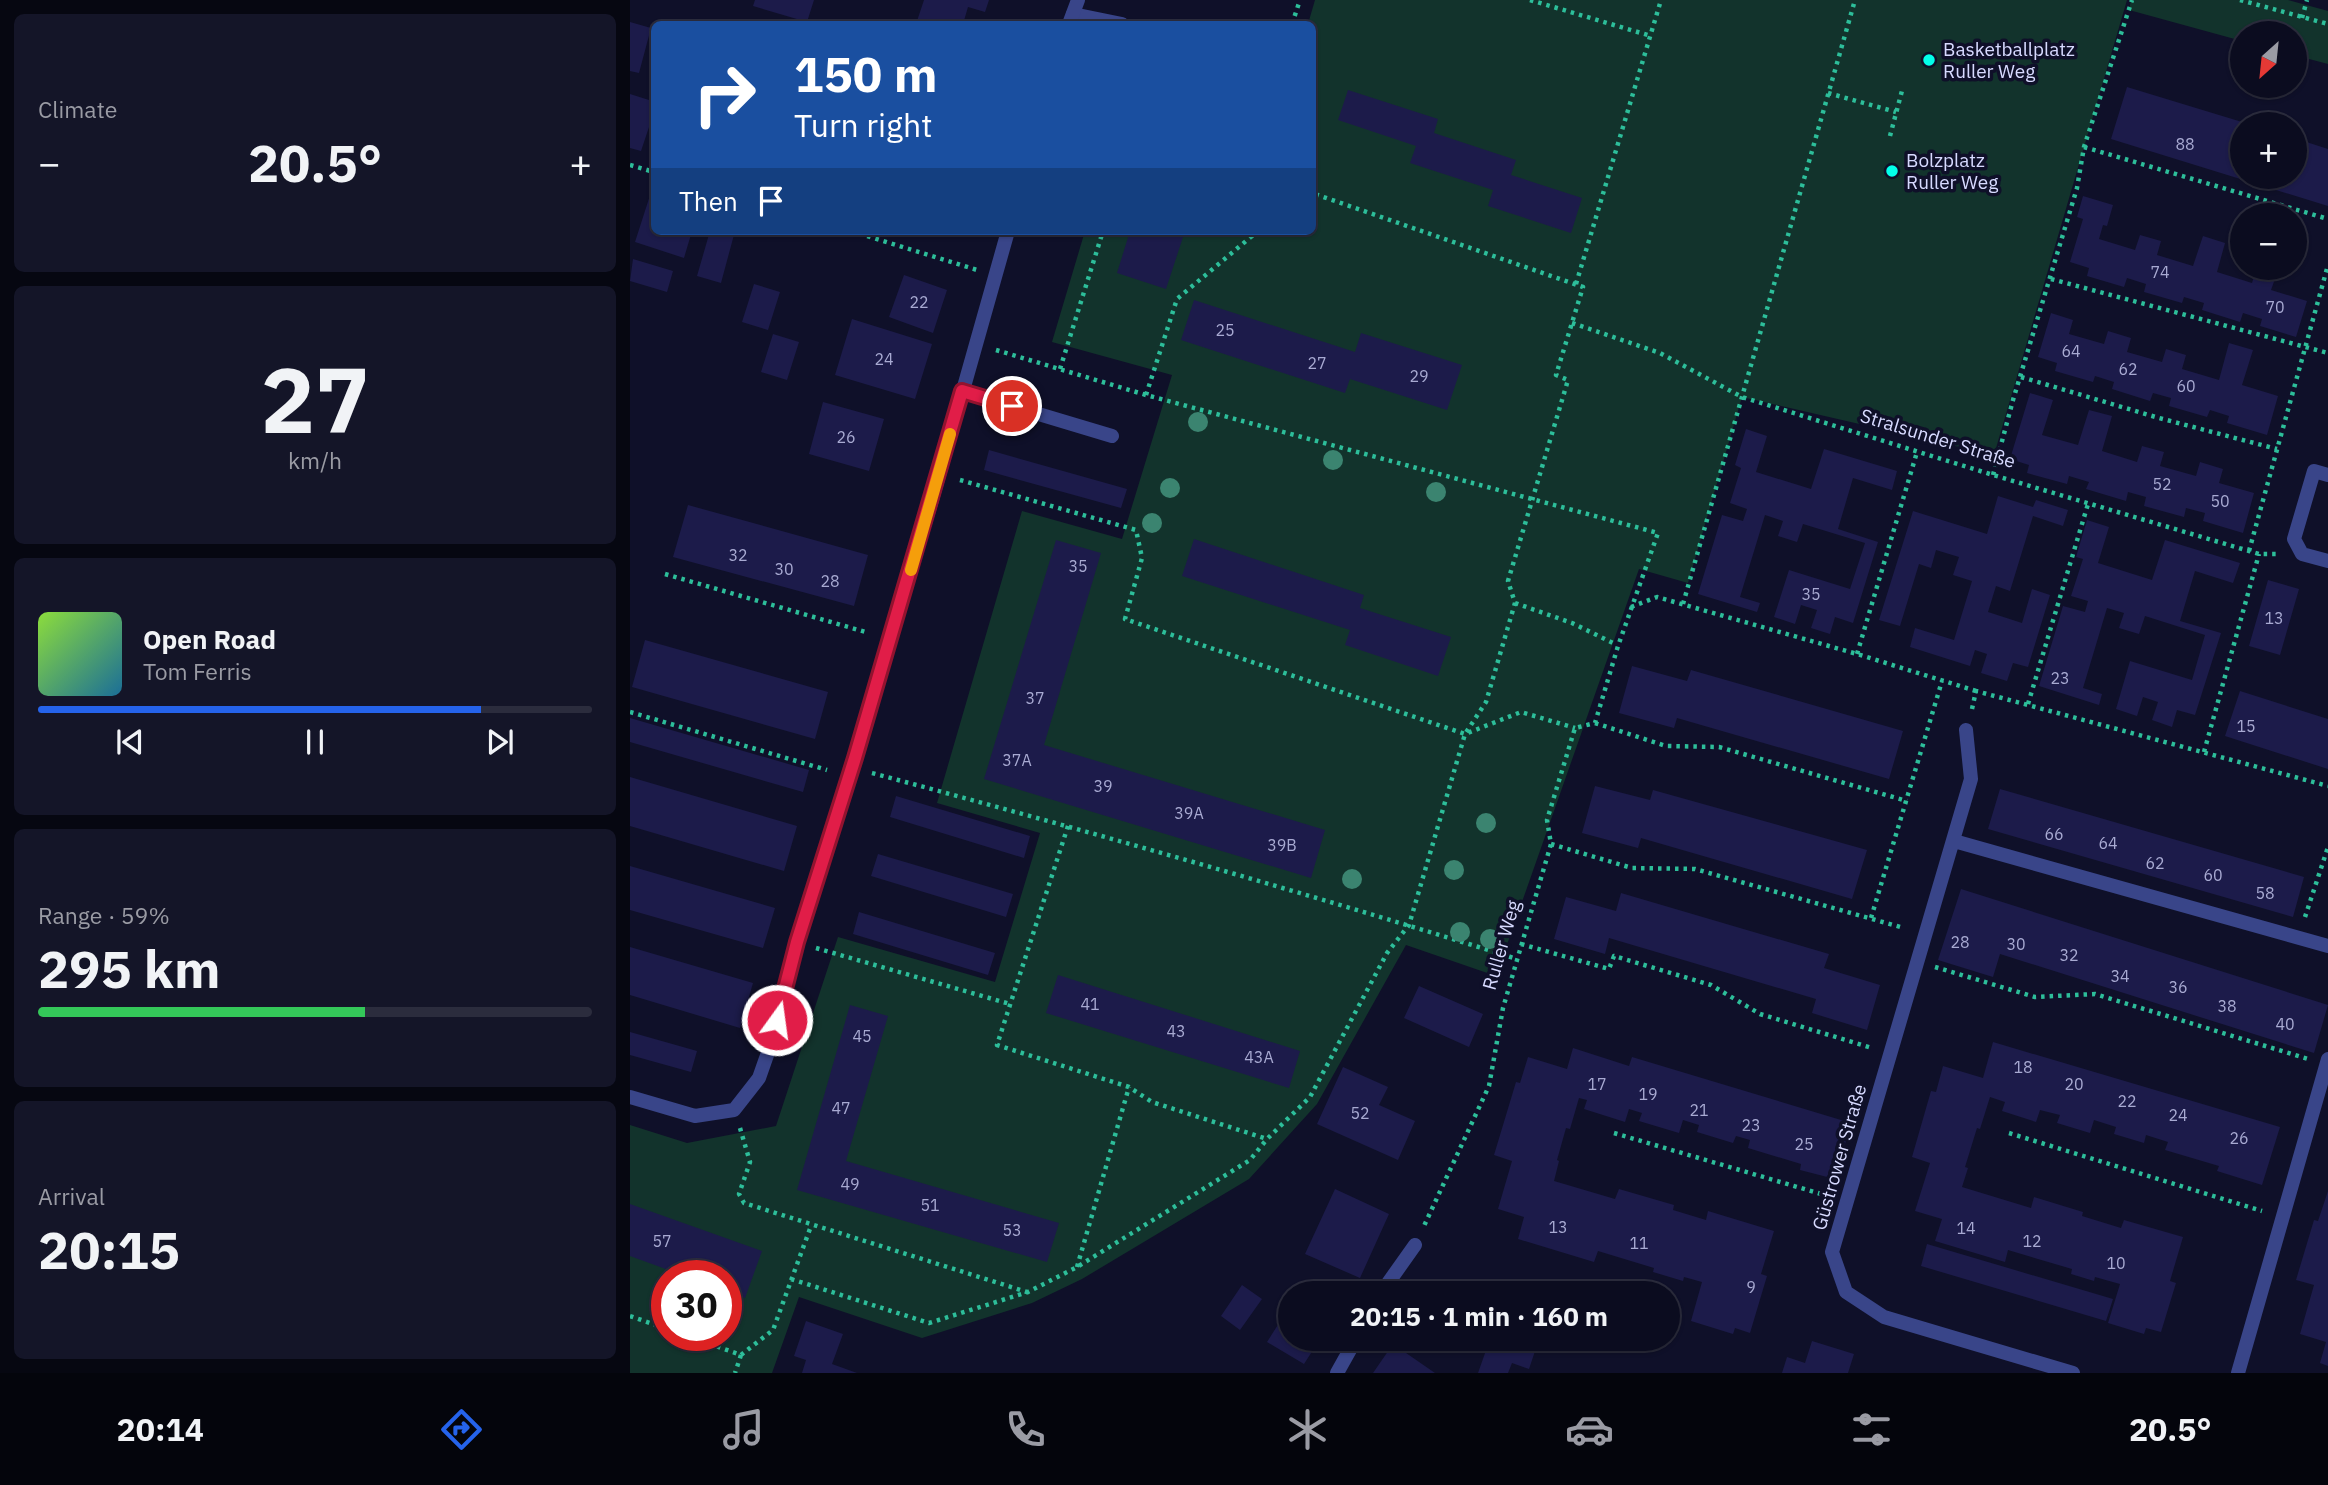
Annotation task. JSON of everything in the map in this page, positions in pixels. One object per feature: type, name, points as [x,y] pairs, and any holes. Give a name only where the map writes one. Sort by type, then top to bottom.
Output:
[{"type":"street","points":[[1073,13],[1109,21]]},
{"type":"street","points":[[630,1097],[695,1116],[734,1110],[759,1078],[772,1041],[797,942],[851,772],[939,474],[1007,235]]},
{"type":"street","points":[[962,391],[1112,436]]},
{"type":"street","points":[[2328,475],[2314,471],[2294,539],[2302,554],[2328,561]]},
{"type":"street","name":"Güstrower Straße","points":[[1966,730],[1971,779],[1832,1252],[1846,1292],[1884,1317],[2073,1373]]},
{"type":"street","points":[[1954,841],[2328,946]]},
{"type":"street","points":[[2238,1373],[2327,1062]]},
{"type":"street","points":[[1390,1281],[1415,1245]]},
{"type":"street","points":[[1337,1373],[1349,1351]]},
{"type":"path","points":[[1293,21],[1300,0]]},
{"type":"path","points":[[1530,0],[1651,36]]},
{"type":"path","points":[[1576,284],[1661,0]]},
{"type":"path","points":[[1683,604],[1855,0]]},
{"type":"path","points":[[1993,475],[2077,188],[2084,147],[2132,0]]},
{"type":"path","points":[[2240,0],[2328,24]]},
{"type":"path","points":[[2302,18],[2307,0]]},
{"type":"path","points":[[1891,136],[1903,87]]},
{"type":"path","points":[[1828,93],[1896,112]]},
{"type":"path","points":[[2084,147],[2328,219]]},
{"type":"path","points":[[630,165],[651,171]]},
{"type":"path","points":[[791,1279],[929,1322],[1028,1292],[1077,1267],[1250,1160],[1267,1139],[1310,1097],[1387,953],[1409,925],[1465,734],[1486,702],[1515,603],[1508,581],[1568,380],[1556,375],[1583,287],[1316,194]]},
{"type":"path","points":[[864,235],[995,275]]},
{"type":"path","points":[[1060,369],[1102,235]]},
{"type":"path","points":[[1146,395],[1177,299],[1252,235]]},
{"type":"path","points":[[2249,551],[2328,265]]},
{"type":"path","points":[[2051,279],[2328,353]]},
{"type":"path","name":"Stralsunder Straße","points":[[1573,323],[1660,353],[1742,397],[2259,554],[2302,554]]},
{"type":"path","points":[[975,344],[1146,395],[1658,533],[1618,646],[1595,723]]},
{"type":"path","points":[[2021,377],[2159,418],[2277,449]]},
{"type":"path","points":[[1857,654],[1917,452]]},
{"type":"path","points":[[939,474],[1136,530],[1142,558],[1125,619],[1465,734],[1521,712],[1575,728],[1595,723],[1666,746],[1720,747],[1907,801]]},
{"type":"path","points":[[2028,704],[2088,504]]},
{"type":"path","points":[[2204,752],[2259,554]]},
{"type":"path","points":[[665,574],[890,639]]},
{"type":"path","points":[[1631,607],[1657,597],[1976,691],[2328,786]]},
{"type":"path","points":[[1515,603],[1572,623],[1618,646]]},
{"type":"path","points":[[1871,918],[1942,681]]},
{"type":"path","points":[[1966,730],[1976,691]]},
{"type":"path","points":[[630,712],[851,772],[1068,826],[1517,959]]},
{"type":"path","name":"Ruller Weg","points":[[1415,1245],[1489,1086],[1503,1008],[1551,844],[1547,820],[1575,728]]},
{"type":"path","points":[[1068,826],[998,1045],[1129,1087],[1152,1102],[1267,1139]]},
{"type":"path","points":[[1551,844],[1632,868],[1695,869],[1925,934]]},
{"type":"path","points":[[2298,937],[2328,847]]},
{"type":"path","points":[[797,942],[1010,1004]]},
{"type":"path","points":[[1521,944],[1609,969],[1614,956],[1711,985],[1760,1014],[1889,1053]]},
{"type":"path","points":[[1918,962],[2035,997],[2095,994],[2327,1062]]},
{"type":"path","points":[[1077,1267],[1129,1087]]},
{"type":"path","points":[[734,1110],[750,1162],[739,1194],[744,1203],[1028,1292]]},
{"type":"path","points":[[1614,1133],[1846,1202]]},
{"type":"path","points":[[2009,1133],[2283,1218]]},
{"type":"path","points":[[735,1373],[741,1355],[773,1330],[811,1226]]},
{"type":"path","points":[[630,1316],[651,1323]]},
{"type":"path","points":[[730,1351],[741,1355]]},
{"type":"green space","points":[[1315,0],[2127,0],[1994,455],[1742,397],[1688,583],[1639,569],[1496,976],[1406,945],[1317,1104],[1249,1179],[1082,1279],[1032,1303],[922,1338],[799,1297],[772,1373],[630,1373],[630,1125],[687,1143],[776,1126],[838,937],[995,982],[1040,833],[937,803],[1022,511],[1122,539],[1172,375],[1052,342],[1084,235],[1316,235],[1316,21],[1309,21]]},
{"type":"green space","points":[[2131,0],[2288,0],[2328,11],[2328,64],[2307,58],[2307,21],[2230,21],[2230,38],[2129,10]]},
{"type":"building","points":[[755,0],[814,0],[807,21],[753,6]]},
{"type":"building","points":[[924,0],[989,0],[985,12],[968,7],[964,21],[917,21]]},
{"type":"building","points":[[630,22],[651,28],[639,73],[630,71]]},
{"type":"building","points":[[2127,87],[2230,118],[2230,176],[2111,139]]},
{"type":"building","points":[[1348,90],[1438,119],[1434,133],[1516,160],[1511,175],[1582,198],[1571,233],[1488,206],[1493,190],[1410,163],[1416,146],[1338,120]]},
{"type":"building","points":[[630,94],[649,100],[651,94],[651,124],[641,151],[630,148]]},
{"type":"building","points":[[2307,142],[2328,149],[2328,206],[2273,189],[2307,189]]},
{"type":"building","points":[[651,192],[651,235],[691,235],[684,258],[635,242]]},
{"type":"building","points":[[2083,196],[2113,205],[2107,226],[2103,225],[2099,239],[2135,250],[2140,235],[2161,241],[2157,255],[2193,266],[2203,236],[2225,243],[2217,272],[2230,276],[2230,280],[2252,283],[2253,280],[2275,280],[2271,290],[2307,301],[2296,337],[2260,326],[2262,319],[2243,313],[2240,322],[2202,310],[2204,303],[2184,297],[2182,303],[2144,292],[2146,284],[2127,278],[2124,287],[2087,276],[2089,268],[2070,262],[2083,219],[2077,217]]},
{"type":"building","points":[[709,235],[734,235],[721,283],[697,276]]},
{"type":"building","points":[[1129,235],[1184,235],[1166,289],[1117,273]]},
{"type":"building","points":[[633,259],[673,271],[667,292],[630,281]]},
{"type":"building","points":[[904,275],[947,290],[933,333],[889,317]]},
{"type":"building","points":[[754,284],[780,292],[768,330],[742,322]]},
{"type":"building","points":[[1194,300],[1355,352],[1361,333],[1462,365],[1447,410],[1350,379],[1345,393],[1181,340]]},
{"type":"building","points":[[2051,313],[2073,320],[2069,334],[2104,344],[2108,331],[2131,338],[2127,352],[2162,362],[2166,349],[2186,355],[2182,369],[2219,380],[2229,343],[2253,350],[2242,385],[2278,396],[2267,435],[2227,423],[2229,416],[2210,410],[2207,417],[2169,406],[2171,398],[2153,393],[2150,401],[2112,389],[2114,382],[2095,376],[2093,382],[2055,371],[2057,363],[2038,357]]},
{"type":"building","points":[[852,319],[932,344],[915,399],[835,375]]},
{"type":"building","points":[[773,334],[799,342],[787,380],[761,372]]},
{"type":"building","points":[[2030,393],[2053,400],[2042,435],[2078,445],[2089,410],[2112,416],[2102,451],[2137,462],[2142,446],[2164,452],[2160,466],[2196,476],[2200,462],[2223,469],[2219,483],[2254,493],[2243,533],[2203,521],[2205,513],[2186,508],[2184,517],[2144,506],[2146,497],[2128,492],[2126,501],[2086,489],[2089,482],[2069,476],[2067,484],[2027,473],[2029,465],[2010,459]]},
{"type":"building","points":[[823,402],[884,419],[869,471],[809,454]]},
{"type":"building","points":[[1746,429],[1767,436],[1756,472],[1811,489],[1824,449],[1897,471],[1892,490],[1853,478],[1838,529],[1878,542],[1853,623],[1835,617],[1830,634],[1811,628],[1817,610],[1801,605],[1795,624],[1774,617],[1789,570],[1850,589],[1865,543],[1803,524],[1797,542],[1778,536],[1783,521],[1765,515],[1740,597],[1760,603],[1757,612],[1698,594],[1722,515],[1743,521],[1747,509],[1730,503],[1741,468],[1735,465]]},
{"type":"building","points":[[989,450],[1127,489],[1121,508],[984,470]]},
{"type":"building","points":[[1998,496],[2033,507],[2036,500],[2068,510],[2063,526],[2033,516],[2010,591],[1996,586],[1988,612],[2022,623],[2032,589],[2050,595],[2028,667],[2013,663],[2007,681],[1981,673],[1987,654],[1975,650],[1970,666],[1910,647],[1915,628],[1954,640],[1972,581],[1953,575],[1959,557],[1936,550],[1931,568],[1919,564],[1900,626],[1879,620],[1913,511],[1987,534]]},
{"type":"building","points":[[688,505],[868,555],[854,606],[673,557]]},
{"type":"building","points":[[2087,520],[2109,527],[2098,563],[2152,580],[2165,540],[2240,563],[2233,583],[2195,571],[2180,621],[2221,633],[2195,715],[2177,710],[2172,727],[2152,720],[2158,702],[2143,697],[2137,716],[2116,709],[2130,661],[2192,680],[2205,635],[2145,616],[2139,634],[2119,628],[2124,613],[2107,608],[2083,688],[2102,694],[2099,705],[2039,686],[2063,606],[2085,612],[2088,601],[2071,596],[2083,559],[2076,557]]},
{"type":"building","points":[[1194,539],[1364,595],[1360,608],[1451,637],[1438,676],[1345,645],[1350,630],[1182,576]]},
{"type":"building","points":[[1056,540],[1101,553],[1044,745],[1325,830],[1311,878],[984,779]]},
{"type":"building","points":[[2268,580],[2299,589],[2280,655],[2249,646]]},
{"type":"building","points":[[645,640],[828,692],[815,739],[632,687]]},
{"type":"building","points":[[1632,666],[1687,681],[1691,670],[1903,731],[1889,779],[1677,718],[1674,728],[1619,713]]},
{"type":"building","points":[[2240,691],[2328,719],[2328,769],[2225,736]]},
{"type":"building","points":[[630,718],[809,770],[803,792],[630,742]]},
{"type":"building","points":[[630,777],[797,826],[784,871],[630,826]]},
{"type":"building","points":[[1595,786],[1650,800],[1653,790],[1867,850],[1852,899],[1641,838],[1638,848],[1582,833]]},
{"type":"building","points":[[2000,789],[2304,877],[2293,917],[1988,829]]},
{"type":"building","points":[[896,796],[1030,836],[1024,858],[890,817]]},
{"type":"building","points":[[878,854],[1013,894],[1006,917],[871,876]]},
{"type":"building","points":[[630,866],[775,908],[763,948],[630,910]]},
{"type":"building","points":[[1961,889],[2328,1005],[2314,1053],[2000,954],[1993,977],[1938,960]]},
{"type":"building","points":[[1621,893],[1829,954],[1824,968],[1880,985],[1867,1030],[1812,1013],[1816,999],[1609,938],[1605,954],[1554,939],[1566,897],[1616,911]]},
{"type":"building","points":[[859,912],[995,953],[988,975],[853,934]]},
{"type":"building","points":[[630,947],[753,983],[740,1028],[630,995]]},
{"type":"building","points":[[1058,975],[1300,1051],[1289,1088],[1046,1013]]},
{"type":"building","points":[[1419,986],[1483,1014],[1469,1047],[1404,1018]]},
{"type":"building","points":[[850,1005],[888,1016],[846,1161],[1059,1223],[1047,1262],[797,1190]]},
{"type":"building","points":[[630,1032],[697,1051],[691,1072],[630,1055]]},
{"type":"building","points":[[1993,1042],[2280,1127],[2262,1185],[2217,1171],[2219,1166],[2165,1150],[2168,1142],[2146,1135],[2144,1143],[2114,1134],[2116,1127],[2094,1120],[2090,1133],[2057,1123],[2060,1115],[2040,1110],[2036,1122],[2002,1111],[2005,1102],[1990,1097],[1980,1129],[1977,1128],[1962,1187],[2031,1208],[2034,1197],[2083,1212],[2082,1216],[2121,1228],[2124,1220],[2183,1237],[2170,1281],[2176,1283],[2161,1332],[2146,1328],[2144,1334],[2108,1323],[2120,1284],[2095,1277],[2094,1281],[2071,1274],[2072,1269],[2008,1250],[2005,1262],[1935,1241],[1942,1219],[1915,1211],[1930,1163],[1912,1157],[1931,1091],[1936,1092],[1943,1066],[1983,1078]]},
{"type":"building","points":[[1573,1048],[1629,1066],[1632,1057],[1851,1123],[1835,1179],[1800,1170],[1801,1164],[1748,1148],[1750,1140],[1736,1136],[1733,1143],[1697,1132],[1699,1125],[1683,1120],[1679,1133],[1639,1121],[1642,1113],[1629,1109],[1625,1122],[1584,1109],[1587,1100],[1579,1098],[1570,1129],[1566,1128],[1554,1181],[1615,1199],[1619,1189],[1674,1205],[1673,1210],[1706,1220],[1708,1211],[1774,1231],[1761,1274],[1767,1276],[1750,1333],[1735,1328],[1733,1334],[1691,1321],[1702,1282],[1684,1277],[1683,1281],[1653,1272],[1654,1268],[1598,1251],[1594,1262],[1518,1239],[1524,1217],[1498,1209],[1512,1161],[1494,1155],[1516,1082],[1520,1083],[1528,1057],[1567,1069]]},
{"type":"building","points":[[1343,1067],[1388,1087],[1379,1105],[1415,1121],[1398,1160],[1317,1124]]},
{"type":"building","points":[[1335,1189],[1389,1214],[1360,1278],[1305,1254]]},
{"type":"building","points":[[2328,1191],[2328,1366],[2320,1363],[2326,1342],[2300,1334],[2314,1285],[2296,1280],[2314,1220],[2318,1221]]},
{"type":"building","points":[[630,1204],[762,1251],[745,1298],[742,1297],[742,1260],[651,1260],[651,1264],[630,1256]]},
{"type":"building","points":[[1927,1244],[2113,1299],[2106,1321],[1921,1266]]},
{"type":"building","points":[[1242,1285],[1262,1299],[1240,1330],[1221,1316]]},
{"type":"building","points":[[806,1321],[843,1334],[832,1364],[857,1373],[802,1373],[806,1360],[794,1356]]},
{"type":"building","points":[[1278,1325],[1278,1349],[1267,1342]]},
{"type":"building","points":[[1812,1341],[1854,1354],[1848,1373],[1782,1373],[1787,1357],[1805,1363]]},
{"type":"building","points":[[1282,1351],[1312,1351],[1304,1364]]},
{"type":"building","points":[[1388,1351],[1403,1351],[1435,1373],[1373,1373]]},
{"type":"building","points":[[1486,1351],[1535,1351],[1529,1369],[1512,1363],[1508,1373],[1478,1373]]},
{"type":"slow traffic","points":[[911,570],[950,434]]},
{"type":"place","name":"Basketballplatz Ruller Weg","points":[[1929,60]]},
{"type":"place","name":"Bolzplatz Ruller Weg","points":[[1892,171]]},
{"type":"route","points":[[777,1020],[797,942],[855,758],[962,391],[1012,406]]}]
